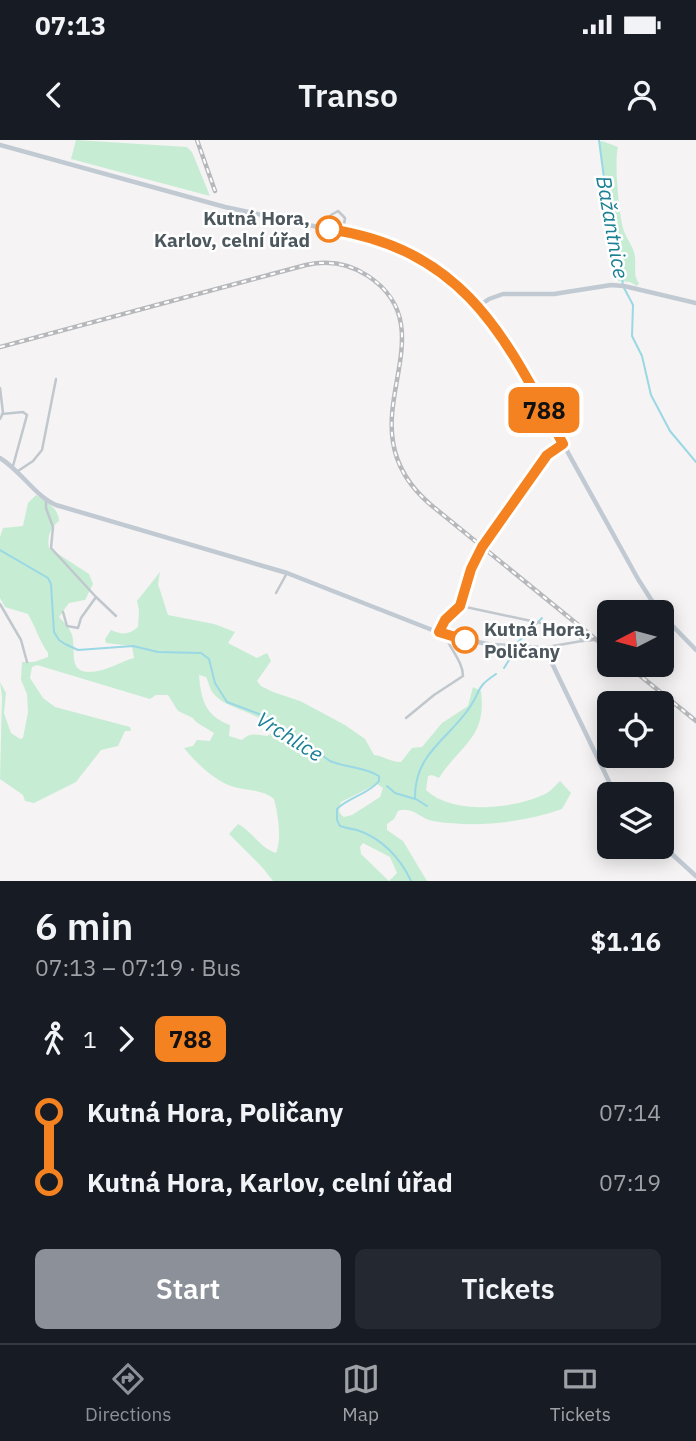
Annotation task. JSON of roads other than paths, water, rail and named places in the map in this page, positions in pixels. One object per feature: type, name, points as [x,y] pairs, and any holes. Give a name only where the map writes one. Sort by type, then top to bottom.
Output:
[{"type":"street","points":[[0,145],[225,206],[383,242],[420,259],[456,284],[479,306],[511,349],[651,600]]},
{"type":"street","points":[[327,228],[331,214],[339,211],[345,218],[343,231]]},
{"type":"street","points":[[479,306],[503,294],[554,294],[611,285],[696,303]]},
{"type":"street","points":[[16,468],[33,461],[42,450],[56,379]]},
{"type":"street","points":[[0,388],[0,419]]},
{"type":"street","points":[[2,414],[23,412],[27,415],[16,468]]},
{"type":"street","points":[[439,632],[445,620],[460,606],[471,569],[482,547],[549,453],[563,444]]},
{"type":"street","points":[[0,458],[16,468],[46,500],[287,573],[446,635],[480,643],[541,648],[597,640]]},
{"type":"street","points":[[46,500],[47,511],[54,527],[51,548],[116,616]]},
{"type":"street","points":[[276,593],[287,573]]},
{"type":"street","points":[[62,612],[67,625],[78,628],[81,618],[96,597]]},
{"type":"street","points":[[0,604],[21,640],[27,662]]},
{"type":"street","points":[[460,606],[569,629],[582,641]]},
{"type":"street","points":[[674,628],[696,650]]},
{"type":"street","points":[[406,718],[463,676],[463,670],[449,647],[446,635]]},
{"type":"street","points":[[541,648],[548,655],[609,782]]},
{"type":"street","points":[[674,856],[696,876]]},
{"type":"waterway","name":"Bažantnice","points":[[599,140],[612,238],[620,260],[623,286],[633,305],[632,336],[642,356],[651,395],[670,431],[696,462]]},
{"type":"waterway","name":"Vrchlice","points":[[0,550],[48,578],[51,584],[54,632],[65,644],[78,650],[133,646],[158,652],[201,653],[209,659],[215,683],[227,702],[267,717],[330,761],[367,770],[379,776],[375,785],[337,809],[337,820],[340,826],[375,838],[396,857],[411,881]]},
{"type":"waterway","points":[[517,643],[542,618]]},
{"type":"waterway","points":[[504,668],[516,649]]},
{"type":"waterway","points":[[387,786],[395,793],[415,799],[416,783],[426,758],[461,719],[482,686],[496,674]]},
{"type":"waterway","points":[[416,799],[427,806]]},
{"type":"railway","points":[[197,140],[215,191]]},
{"type":"railway","points":[[0,347],[306,265],[331,263],[361,272],[387,293],[398,312],[402,332],[392,420],[393,442],[406,477],[431,505],[597,640]]},
{"type":"railway","points":[[642,677],[696,721]]},
{"type":"place","name":"Kutná Hora, Karlov, celní úřad","points":[[329,229]]},
{"type":"place","name":"Kutná Hora, Poličany","points":[[465,640]]}]
